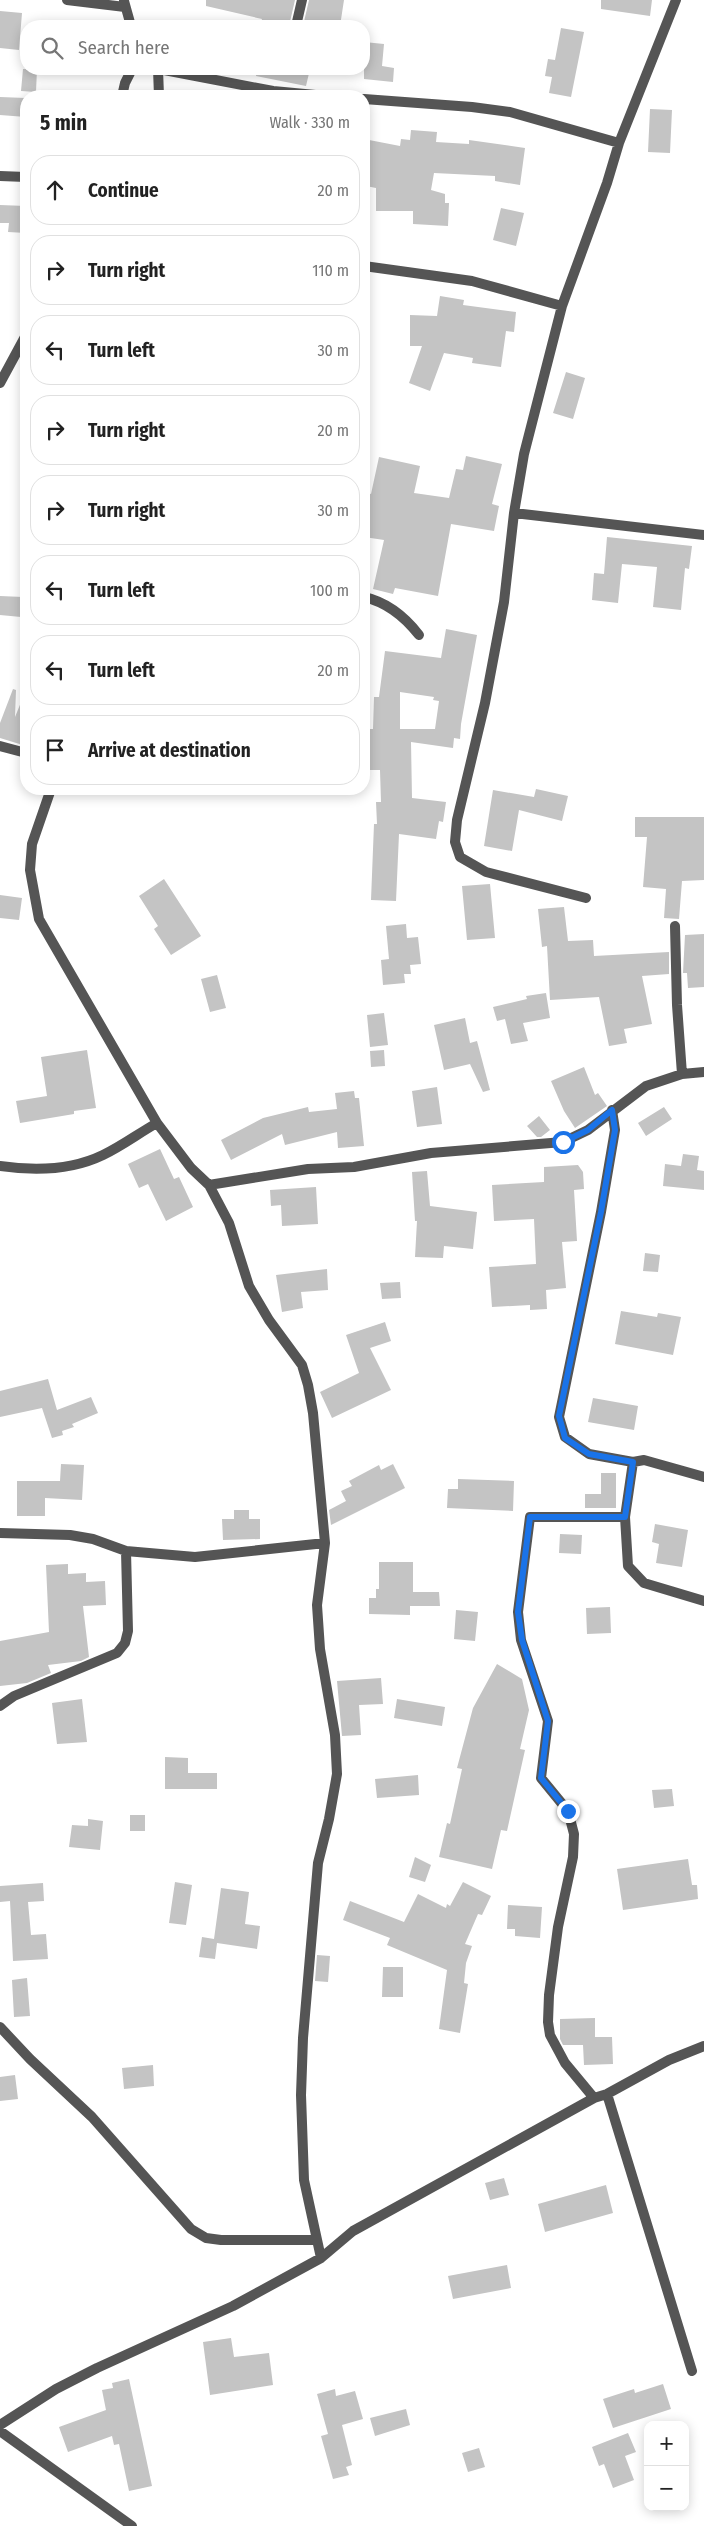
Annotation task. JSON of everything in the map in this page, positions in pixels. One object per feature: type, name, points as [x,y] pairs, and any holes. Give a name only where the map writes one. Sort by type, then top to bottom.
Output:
[{"type":"street","points":[[67,0],[125,3],[129,20]]},
{"type":"street","points":[[297,20],[302,0]]},
{"type":"street","points":[[586,898],[486,872],[460,857],[456,842],[457,820],[485,703],[504,602],[514,513],[524,454],[562,306],[608,183],[619,143],[676,0]]},
{"type":"street","points":[[123,90],[129,75]]},
{"type":"street","points":[[158,75],[159,90]]},
{"type":"street","points":[[191,75],[273,90]]},
{"type":"street","points":[[370,100],[472,107],[510,112],[619,143]]},
{"type":"street","points":[[0,176],[20,177]]},
{"type":"street","points":[[370,267],[472,281],[562,306]]},
{"type":"street","points":[[0,383],[20,346]]},
{"type":"street","points":[[514,513],[704,535]]},
{"type":"street","points":[[370,598],[378,600],[392,609],[419,635]]},
{"type":"street","points":[[0,746],[20,751]]},
{"type":"street","points":[[49,795],[32,844],[30,870],[39,919],[157,1123],[191,1168],[209,1185],[229,1223],[250,1286],[269,1320],[302,1365],[313,1413],[325,1542],[317,1605],[320,1650],[334,1735],[337,1774],[329,1819],[318,1863],[304,2028],[301,2095],[304,2180],[321,2258]]},
{"type":"street","points":[[675,926],[677,1005],[682,1074]]},
{"type":"street","points":[[209,1185],[308,1169],[354,1167],[431,1153],[563,1142],[588,1130],[646,1086],[682,1074],[704,1072]]},
{"type":"street","points":[[612,1110],[615,1130],[601,1212],[559,1416],[565,1438],[589,1454],[633,1462],[644,1460],[704,1477]]},
{"type":"street","points":[[0,1166],[19,1169],[55,1168],[89,1160],[104,1154],[157,1123]]},
{"type":"street","points":[[633,1462],[625,1517],[628,1566],[644,1583],[704,1601]]},
{"type":"street","points":[[594,2098],[565,2063],[550,2035],[548,2022],[549,1995],[567,1879],[574,1857],[574,1834],[568,1811],[541,1778],[548,1721],[522,1640],[518,1612],[530,1517],[625,1517]]},
{"type":"street","points":[[0,1534],[70,1535],[93,1539],[126,1552],[195,1557],[325,1542]]},
{"type":"street","points":[[0,1706],[14,1696],[102,1661],[116,1653],[125,1643],[128,1631],[126,1552]]},
{"type":"street","points":[[0,2027],[30,2059],[92,2118],[191,2229],[206,2238],[222,2240],[316,2240]]},
{"type":"street","points":[[0,2425],[56,2389],[96,2368],[233,2306],[321,2258],[353,2231],[594,2098],[607,2094],[669,2060],[704,2046]]},
{"type":"street","points":[[607,2094],[692,2371]]},
{"type":"street","points":[[0,2431],[132,2526]]},
{"type":"building","points":[[206,0],[295,0],[290,20],[262,20],[206,6]]},
{"type":"building","points":[[309,0],[344,0],[341,20],[304,20]]},
{"type":"building","points":[[601,0],[652,0],[650,16],[601,9]]},
{"type":"building","points":[[0,11],[22,13],[19,50],[0,48]]},
{"type":"building","points":[[561,28],[584,32],[571,97],[549,93],[552,77],[545,76],[548,59],[555,60]]},
{"type":"building","points":[[370,43],[384,44],[382,66],[394,68],[393,82],[364,79],[364,75],[370,75]]},
{"type":"building","points":[[22,75],[37,75],[36,90],[21,90]]},
{"type":"building","points":[[256,75],[309,75],[306,86]]},
{"type":"building","points":[[0,97],[20,98],[20,117],[0,115]]},
{"type":"building","points":[[650,109],[672,110],[670,153],[648,152]]},
{"type":"building","points":[[411,130],[437,132],[436,142],[469,144],[469,140],[525,148],[520,185],[495,181],[495,176],[434,173],[431,190],[445,194],[445,203],[449,203],[448,226],[413,224],[413,211],[376,211],[376,188],[370,187],[370,140],[400,146],[401,139],[410,140]]},
{"type":"building","points":[[0,205],[20,206],[20,233],[8,232],[9,223],[0,223]]},
{"type":"building","points":[[501,208],[524,213],[516,246],[493,240]]},
{"type":"building","points":[[440,296],[464,300],[463,305],[516,312],[514,332],[506,331],[501,367],[472,363],[473,358],[444,353],[430,391],[409,383],[422,346],[410,346],[410,315],[437,316]]},
{"type":"building","points":[[566,372],[585,378],[573,419],[553,413]]},
{"type":"building","points":[[466,456],[502,464],[492,504],[499,506],[494,531],[451,524],[438,596],[395,588],[393,594],[373,589],[384,540],[370,538],[370,494],[379,457],[420,466],[414,493],[449,498],[456,469],[463,470]]},
{"type":"building","points":[[607,537],[692,546],[689,569],[685,568],[681,610],[653,607],[657,567],[622,564],[618,603],[592,600],[594,573],[604,574]]},
{"type":"building","points":[[0,596],[20,597],[20,617],[0,615]]},
{"type":"building","points":[[446,629],[477,635],[460,739],[454,738],[453,748],[411,742],[412,798],[446,802],[443,822],[439,821],[436,839],[399,834],[396,901],[371,900],[374,824],[377,824],[376,802],[381,802],[380,770],[370,770],[370,729],[373,729],[374,697],[379,697],[385,651],[441,658]],"holes":[[[400,692],[434,697],[433,700],[439,701],[435,729],[400,729]]]},
{"type":"building","points":[[13,689],[16,690],[15,717],[20,705],[20,744],[0,738],[0,723]]},
{"type":"building","points":[[536,789],[568,796],[562,821],[519,810],[512,851],[484,846],[493,790],[534,797]]},
{"type":"building","points":[[635,817],[704,817],[704,880],[682,881],[679,919],[664,918],[666,889],[643,887],[647,837],[635,837]]},
{"type":"building","points":[[164,879],[201,936],[171,955],[154,929],[158,926],[139,896]]},
{"type":"building","points":[[490,884],[495,938],[467,940],[462,886]]},
{"type":"building","points":[[0,895],[22,898],[19,920],[0,918]]},
{"type":"building","points":[[564,907],[568,941],[593,940],[594,956],[669,952],[669,974],[642,976],[652,1024],[624,1029],[627,1043],[609,1046],[599,997],[550,1000],[547,946],[542,947],[538,909]]},
{"type":"building","points":[[406,924],[407,938],[418,937],[421,964],[410,965],[411,974],[404,974],[405,983],[383,985],[381,960],[389,959],[386,926]]},
{"type":"building","points":[[704,934],[704,987],[688,988],[687,973],[683,973],[685,935]]},
{"type":"building","points":[[217,975],[226,1008],[210,1012],[201,979]]},
{"type":"building","points":[[546,993],[550,1018],[523,1023],[528,1041],[511,1044],[505,1019],[497,1021],[493,1007],[527,999],[526,996]]},
{"type":"building","points":[[384,1013],[388,1045],[370,1047],[367,1015]]},
{"type":"building","points":[[465,1018],[470,1043],[477,1041],[490,1090],[483,1092],[470,1064],[444,1070],[434,1025]]},
{"type":"building","points":[[87,1050],[96,1108],[74,1111],[74,1114],[20,1123],[16,1101],[47,1096],[41,1057]]},
{"type":"building","points":[[384,1050],[385,1066],[371,1067],[370,1051]]},
{"type":"building","points":[[584,1067],[595,1095],[598,1093],[607,1106],[575,1128],[564,1111],[551,1081]]},
{"type":"building","points":[[437,1087],[442,1124],[417,1127],[412,1091]]},
{"type":"building","points":[[354,1091],[355,1098],[359,1098],[364,1146],[338,1148],[337,1132],[285,1145],[282,1134],[231,1160],[221,1140],[263,1118],[308,1107],[309,1112],[337,1109],[335,1093]]},
{"type":"building","points":[[664,1107],[672,1119],[646,1136],[638,1123]]},
{"type":"building","points":[[539,1116],[550,1130],[541,1137],[537,1137],[527,1126]]},
{"type":"building","points":[[160,1149],[174,1179],[179,1177],[193,1207],[166,1221],[148,1184],[139,1188],[128,1164]]},
{"type":"building","points":[[683,1154],[699,1156],[697,1170],[704,1171],[704,1190],[663,1186],[665,1164],[681,1166]]},
{"type":"building","points":[[578,1165],[583,1172],[584,1189],[574,1190],[577,1241],[562,1242],[566,1288],[546,1290],[547,1309],[530,1310],[530,1305],[492,1307],[489,1267],[536,1264],[534,1219],[494,1221],[492,1185],[544,1182],[544,1167]]},
{"type":"building","points":[[427,1171],[430,1206],[477,1212],[473,1249],[444,1246],[443,1258],[415,1257],[417,1221],[415,1221],[412,1172]]},
{"type":"building","points":[[316,1187],[318,1224],[282,1226],[281,1205],[271,1206],[270,1190]]},
{"type":"building","points":[[645,1253],[660,1255],[658,1272],[643,1271]]},
{"type":"building","points":[[327,1269],[328,1290],[301,1292],[303,1308],[282,1312],[276,1275]]},
{"type":"building","points":[[400,1282],[401,1298],[382,1299],[380,1283]]},
{"type":"building","points":[[621,1311],[657,1317],[658,1313],[681,1317],[673,1355],[615,1344]]},
{"type":"building","points":[[385,1322],[391,1341],[370,1348],[391,1390],[332,1418],[320,1392],[359,1373],[346,1335]]},
{"type":"building","points":[[48,1379],[57,1410],[91,1397],[98,1413],[72,1424],[74,1427],[62,1431],[63,1435],[52,1438],[42,1408],[0,1417],[0,1391]]},
{"type":"building","points":[[593,1398],[638,1406],[634,1430],[588,1422]]},
{"type":"building","points":[[61,1464],[84,1465],[82,1500],[45,1498],[45,1516],[17,1516],[17,1481],[60,1481]]},
{"type":"building","points":[[393,1464],[405,1488],[331,1525],[329,1510],[346,1501],[341,1491],[352,1486],[349,1481],[379,1465],[381,1470]]},
{"type":"building","points":[[601,1473],[616,1473],[616,1508],[585,1508],[585,1494],[601,1494]]},
{"type":"building","points":[[458,1479],[514,1481],[513,1511],[447,1508],[448,1489],[458,1489]]},
{"type":"building","points":[[234,1510],[249,1510],[249,1519],[260,1519],[260,1539],[223,1540],[222,1519],[234,1519]]},
{"type":"building","points":[[655,1524],[688,1530],[682,1567],[656,1563],[659,1544],[652,1542]]},
{"type":"building","points":[[560,1534],[582,1535],[581,1554],[559,1553]]},
{"type":"building","points":[[379,1562],[413,1562],[413,1592],[439,1592],[440,1606],[410,1606],[410,1615],[369,1614],[369,1598],[376,1598],[376,1589],[379,1589]]},
{"type":"building","points":[[68,1564],[68,1574],[86,1573],[86,1582],[105,1581],[106,1605],[83,1606],[89,1657],[81,1661],[48,1665],[51,1673],[27,1683],[0,1686],[0,1641],[49,1632],[46,1565]]},
{"type":"building","points":[[610,1607],[611,1633],[587,1634],[586,1608]]},
{"type":"building","points":[[456,1610],[478,1612],[475,1641],[454,1639]]},
{"type":"building","points":[[497,1664],[522,1679],[529,1710],[520,1749],[525,1750],[507,1831],[501,1830],[492,1869],[439,1857],[447,1823],[450,1824],[462,1769],[457,1768],[473,1708]]},
{"type":"building","points":[[381,1678],[383,1704],[359,1705],[361,1735],[342,1736],[337,1681]]},
{"type":"building","points":[[82,1699],[87,1742],[57,1744],[52,1703]]},
{"type":"building","points":[[397,1699],[445,1707],[442,1726],[394,1718]]},
{"type":"building","points":[[165,1757],[188,1758],[188,1773],[217,1773],[217,1789],[165,1789]]},
{"type":"building","points":[[418,1775],[419,1795],[377,1798],[375,1779]]},
{"type":"building","points":[[672,1789],[674,1806],[654,1808],[652,1790]]},
{"type":"building","points":[[130,1815],[145,1815],[145,1831],[130,1831]]},
{"type":"building","points":[[88,1819],[103,1821],[100,1850],[69,1847],[72,1825],[88,1826]]},
{"type":"building","points":[[415,1857],[431,1865],[425,1882],[409,1877]]},
{"type":"building","points":[[688,1859],[692,1885],[697,1885],[698,1899],[623,1910],[617,1869]]},
{"type":"building","points":[[175,1882],[192,1885],[186,1925],[169,1923]]},
{"type":"building","points":[[463,1882],[491,1896],[482,1915],[478,1914],[465,1944],[472,1946],[466,1963],[464,1983],[468,1984],[460,2033],[439,2029],[447,1970],[387,1945],[390,1938],[343,1920],[350,1901],[404,1922],[418,1894],[446,1908],[447,1904],[450,1906]]},
{"type":"building","points":[[43,1883],[44,1901],[28,1902],[31,1935],[46,1934],[48,1959],[13,1961],[10,1901],[0,1902],[0,1886]]},
{"type":"building","points":[[221,1888],[249,1892],[245,1924],[260,1926],[257,1949],[217,1943],[215,1959],[199,1957],[202,1937],[214,1939]]},
{"type":"building","points":[[508,1905],[542,1907],[540,1938],[515,1936],[515,1929],[507,1929]]},
{"type":"building","points":[[317,1955],[330,1956],[328,1982],[315,1981]]},
{"type":"building","points":[[383,1967],[403,1967],[403,1997],[382,1997]]},
{"type":"building","points":[[27,1978],[30,2016],[14,2017],[12,1980]]},
{"type":"building","points":[[595,2018],[595,2037],[612,2037],[613,2064],[584,2065],[583,2045],[563,2045],[560,2039],[560,2019]]},
{"type":"building","points":[[153,2065],[154,2086],[124,2089],[122,2068]]},
{"type":"building","points":[[15,2075],[18,2099],[0,2101],[0,2077]]},
{"type":"building","points":[[504,2178],[509,2195],[490,2200],[485,2183]]},
{"type":"building","points":[[606,2185],[613,2213],[545,2232],[538,2204]]},
{"type":"building","points":[[507,2265],[511,2288],[453,2299],[448,2276]]},
{"type":"building","points":[[231,2338],[234,2357],[269,2353],[273,2385],[210,2395],[203,2342]]},
{"type":"building","points":[[129,2379],[152,2486],[129,2491],[119,2444],[114,2445],[112,2436],[68,2452],[59,2427],[106,2410],[102,2390],[113,2388],[112,2383]]},
{"type":"building","points":[[663,2384],[671,2409],[613,2428],[603,2399],[634,2389],[635,2393]]},
{"type":"building","points":[[335,2389],[336,2396],[355,2391],[363,2419],[342,2425],[352,2465],[346,2467],[349,2475],[333,2479],[321,2436],[328,2434],[317,2394]]},
{"type":"building","points":[[406,2409],[410,2425],[375,2436],[370,2418]]},
{"type":"building","points":[[628,2433],[636,2452],[625,2456],[634,2480],[613,2488],[604,2464],[599,2466],[592,2447]]},
{"type":"building","points":[[479,2448],[485,2467],[468,2472],[462,2453]]},
{"type":"route","points":[[563,1142],[588,1130],[612,1110],[615,1130],[601,1212],[559,1416],[565,1438],[589,1454],[633,1462],[625,1517],[530,1517],[518,1612],[519,1629],[548,1721],[540,1775],[542,1781],[568,1811]]}]
